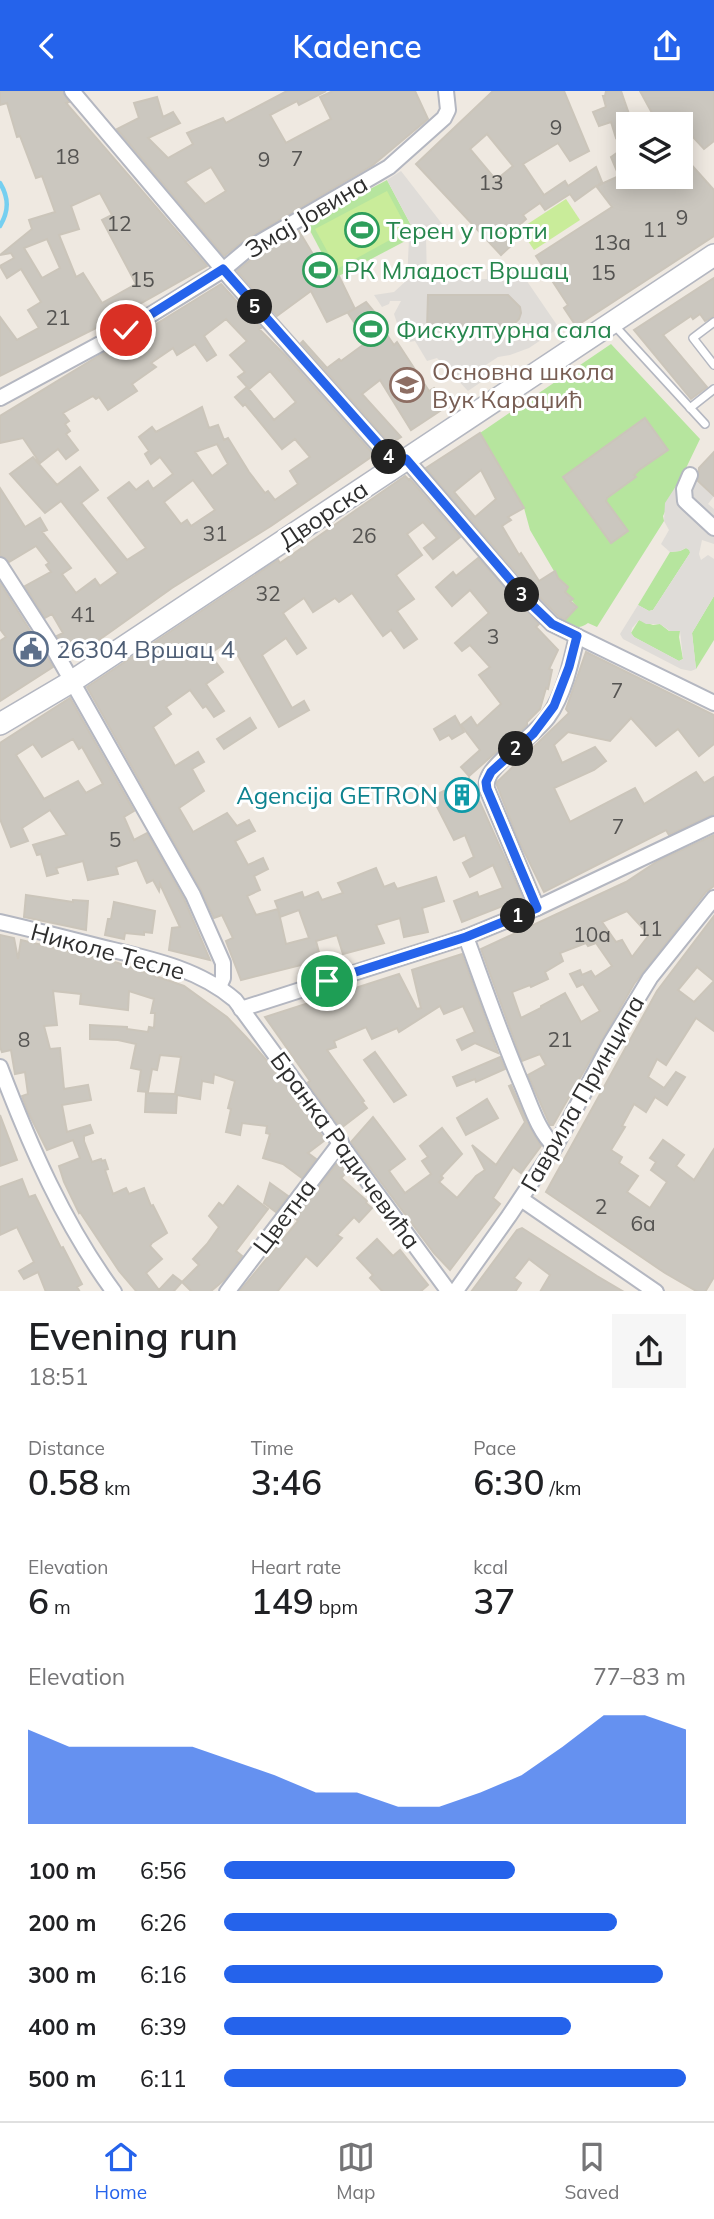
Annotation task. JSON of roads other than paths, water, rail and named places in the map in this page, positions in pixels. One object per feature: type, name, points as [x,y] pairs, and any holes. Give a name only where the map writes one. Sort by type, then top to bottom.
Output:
[{"type":"main road","name":"Дворска","points":[[0,724],[71,682],[714,255]]},
{"type":"street","points":[[72,91],[223,269],[552,624],[714,702]]},
{"type":"street","name":"Змај Јовина","points":[[0,398],[126,330],[223,269],[248,249],[389,167],[425,138],[444,118],[448,110],[447,96]]},
{"type":"street","points":[[690,475],[684,489],[685,501],[714,529]]},
{"type":"street","points":[[0,565],[52,646],[204,915],[223,963],[224,972],[219,987]]},
{"type":"street","points":[[537,908],[486,782],[491,772],[549,716],[560,693],[577,636]]},
{"type":"street","points":[[241,1009],[466,937],[537,908],[714,824]]},
{"type":"street","name":"Гаврила Принципа","points":[[455,1291],[555,1147],[610,1044],[650,978],[714,898]]},
{"type":"street","name":"Николе Тесле","points":[[0,922],[160,962],[219,987],[235,1000],[241,1009]]},
{"type":"street","points":[[466,937],[531,1107],[546,1138],[555,1147]]},
{"type":"street","name":"Бранка Радичевића","points":[[241,1009],[449,1291]]},
{"type":"street","points":[[0,1067],[58,1201],[86,1251],[114,1291]]},
{"type":"street","name":"Цветна","points":[[227,1291],[341,1142]]},
{"type":"street","points":[[521,1199],[656,1291]]},
{"type":"lane","points":[[714,322],[693,338],[714,365]]},
{"type":"lane","points":[[612,323],[705,424]]},
{"type":"lane","points":[[690,408],[714,389]]},
{"type":"waterway","points":[[0,183],[7,205],[0,226]]},
{"type":"place","name":"Терен у порти","points":[[362,230]]},
{"type":"place","name":"РК Младост Вршац","points":[[320,270]]},
{"type":"place","name":"Фискултурна сала","points":[[371,329]]},
{"type":"place","name":"Основна школа Вук Караџић","points":[[407,385]]},
{"type":"place","name":"26304 Вршац 4","points":[[31,649]]},
{"type":"place","name":"Agencija GETRON","points":[[462,795]]}]
